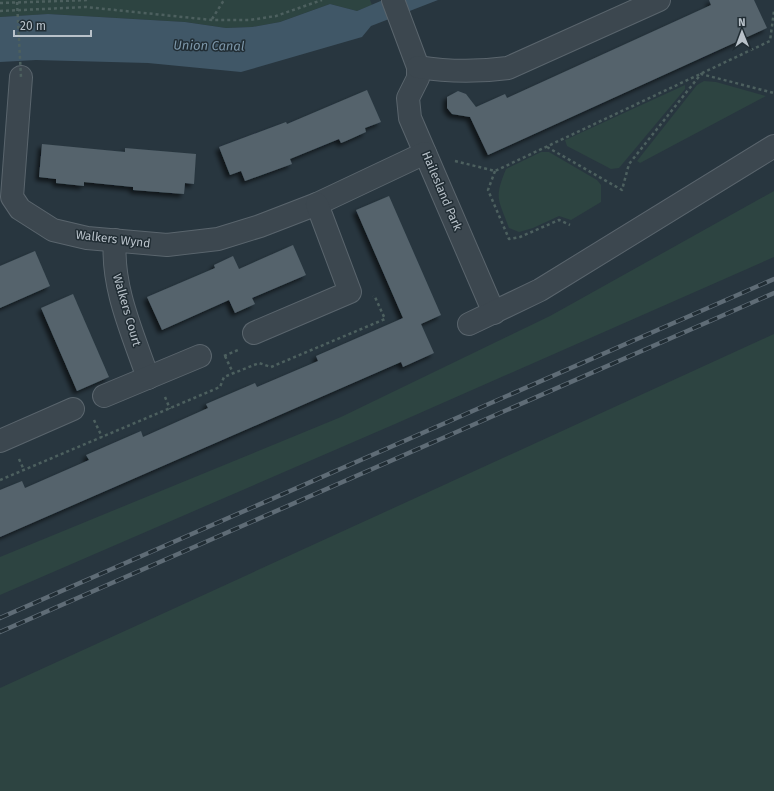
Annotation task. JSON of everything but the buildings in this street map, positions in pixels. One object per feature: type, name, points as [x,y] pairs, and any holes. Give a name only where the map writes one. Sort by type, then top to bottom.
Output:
[{"type":"street","name":"Hailesland Park","points":[[393,0],[409,39],[418,67],[418,78],[408,98],[410,118],[494,313]]},
{"type":"street","points":[[418,67],[444,71],[486,71],[508,68],[659,0]]},
{"type":"street","name":"Walkers Wynd","points":[[21,77],[6,199],[53,230],[87,238],[167,245],[218,239],[318,204],[426,153]]},
{"type":"street","points":[[469,324],[540,290],[774,146]]},
{"type":"street","points":[[254,333],[350,292],[318,204]]},
{"type":"street","name":"Walkers Court","points":[[115,240],[115,269],[121,299],[148,378]]},
{"type":"street","points":[[104,396],[200,356]]},
{"type":"street","points":[[0,441],[73,409]]},
{"type":"path","points":[[0,3],[90,0]]},
{"type":"path","points":[[212,20],[224,0]]},
{"type":"path","points":[[0,11],[86,7],[212,20],[250,20],[276,16],[322,0]]},
{"type":"path","points":[[17,2],[21,77]]},
{"type":"path","points":[[426,153],[495,171],[770,42],[774,11]]},
{"type":"path","points":[[701,74],[774,93]]},
{"type":"path","points":[[547,146],[622,190],[629,164],[701,74]]},
{"type":"path","points":[[495,171],[488,190],[508,239],[520,237],[559,220],[570,225]]},
{"type":"path","points":[[0,480],[220,387],[224,377],[233,373],[259,363],[270,367],[385,319],[375,297],[350,292]]},
{"type":"path","points":[[200,356],[225,356],[243,348],[254,333]]},
{"type":"path","points":[[225,356],[233,373]]},
{"type":"green space","points":[[0,0],[370,0],[372,5],[357,11],[330,4],[280,22],[252,27],[226,28],[185,22],[48,14],[0,17]]},
{"type":"green space","points":[[704,81],[716,82],[766,96],[640,163],[637,161],[697,85]]},
{"type":"green space","points":[[685,85],[685,89],[619,168],[611,169],[567,146],[565,140]]},
{"type":"green space","points":[[541,152],[549,152],[597,180],[601,185],[601,202],[571,220],[559,216],[533,228],[519,232],[509,228],[500,204],[499,193],[502,179],[506,169]]},
{"type":"green space","points":[[774,191],[774,257],[395,424],[0,595],[0,557],[341,417],[550,316]]},
{"type":"green space","points":[[774,334],[774,791],[0,791],[0,688]]},
{"type":"water","name":"Union Canal","points":[[383,0],[438,0],[371,26],[362,37],[241,72],[148,63],[36,60],[0,62],[0,17],[48,14],[185,22],[226,28],[252,27],[280,22],[330,4],[357,11]]},
{"type":"railway","points":[[0,618],[774,279]]},
{"type":"railway","points":[[0,632],[774,293]]}]
